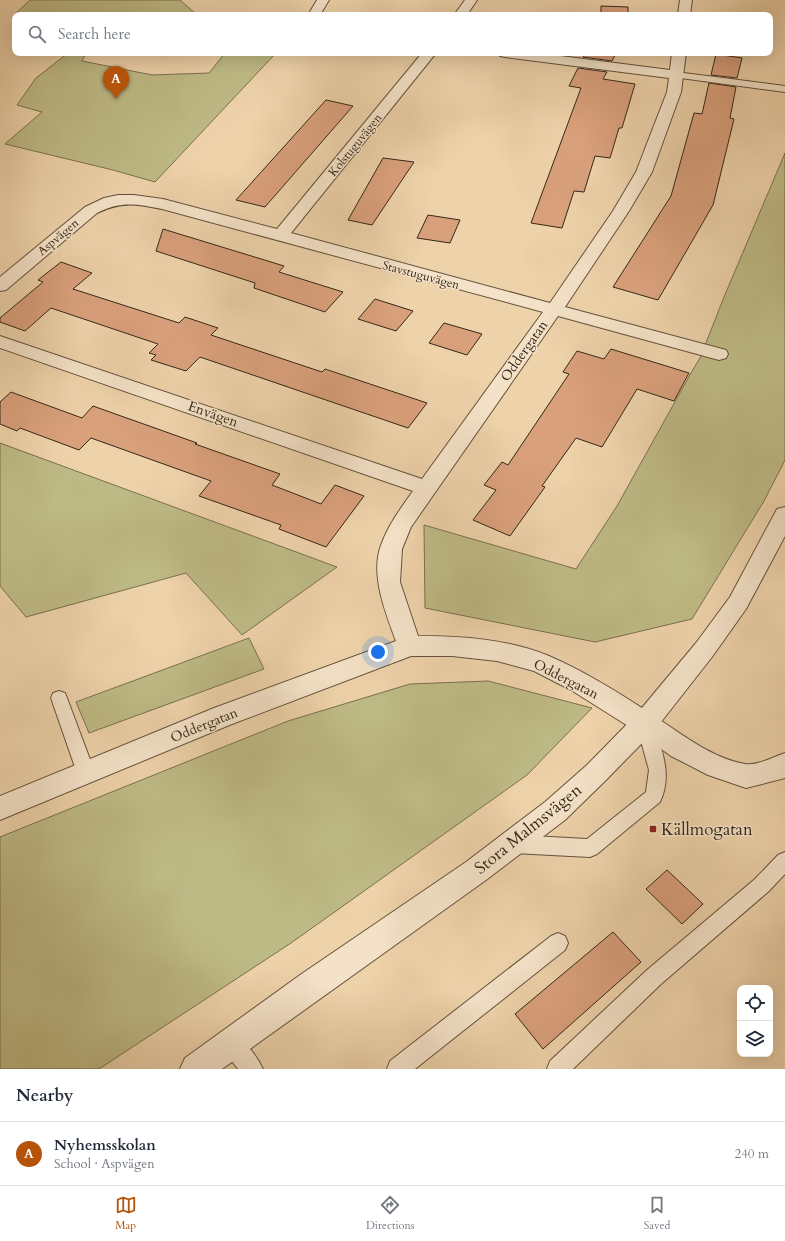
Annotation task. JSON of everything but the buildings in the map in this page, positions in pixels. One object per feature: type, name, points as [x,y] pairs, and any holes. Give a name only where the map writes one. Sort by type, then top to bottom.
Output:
[{"type":"street","points":[[316,12],[323,0]]},
{"type":"street","points":[[462,12],[471,0]]},
{"type":"street","points":[[684,12],[686,0]]},
{"type":"street","name":"Kolstuguvägen","points":[[280,236],[427,56]]},
{"type":"street","points":[[528,56],[676,75]]},
{"type":"street","name":"Oddergatan","points":[[410,646],[399,618],[389,582],[391,549],[401,525],[426,488],[525,352],[621,211],[644,172],[674,92],[679,56]]},
{"type":"street","name":"Stavstuguvägen","points":[[122,198],[163,204],[719,354]]},
{"type":"street","name":"Aspvägen","points":[[0,286],[91,210],[106,201],[122,198]]},
{"type":"street","name":"Envägen","points":[[0,342],[426,488]]},
{"type":"street","name":"Stora Malmsvägen","points":[[196,1069],[512,844],[555,811],[596,773],[645,723],[704,650],[738,603],[785,514]]},
{"type":"street","name":"Oddergatan","points":[[0,808],[223,716],[410,646],[452,646],[497,651],[540,663],[580,683],[645,723]]},
{"type":"street","points":[[645,723],[680,748],[717,767],[746,776],[777,770],[785,764]]},
{"type":"lane","points":[[676,75],[785,89]]},
{"type":"lane","points":[[59,698],[86,773]]},
{"type":"lane","points":[[512,844],[590,848],[654,796],[658,770],[645,723]]},
{"type":"lane","points":[[558,1069],[654,977],[762,885],[785,860]]},
{"type":"lane","points":[[398,1069],[558,943]]},
{"type":"lane","points":[[231,1044],[252,1069]]},
{"type":"shaded area","points":[[30,0],[180,0],[194,12],[17,12]]},
{"type":"shaded area","points":[[64,56],[84,56],[82,61],[152,75],[209,73],[223,56],[273,56],[155,182],[113,170],[5,144],[42,112],[17,105],[36,78]]},
{"type":"shaded area","points":[[785,153],[785,460],[764,501],[692,619],[595,642],[425,608],[424,525],[576,569],[617,506],[700,358]]},
{"type":"shaded area","points":[[0,443],[337,567],[242,635],[186,573],[26,617],[0,586]]},
{"type":"shaded area","points":[[249,638],[264,669],[89,733],[76,702]]},
{"type":"shaded area","points":[[488,681],[592,708],[527,775],[291,943],[99,1069],[0,1069],[0,837],[288,721],[410,684]]},
{"type":"place","name":"Nyhemsskolan","points":[[116,99]]},
{"type":"place","name":"Källmogatan","points":[[653,829]]}]
